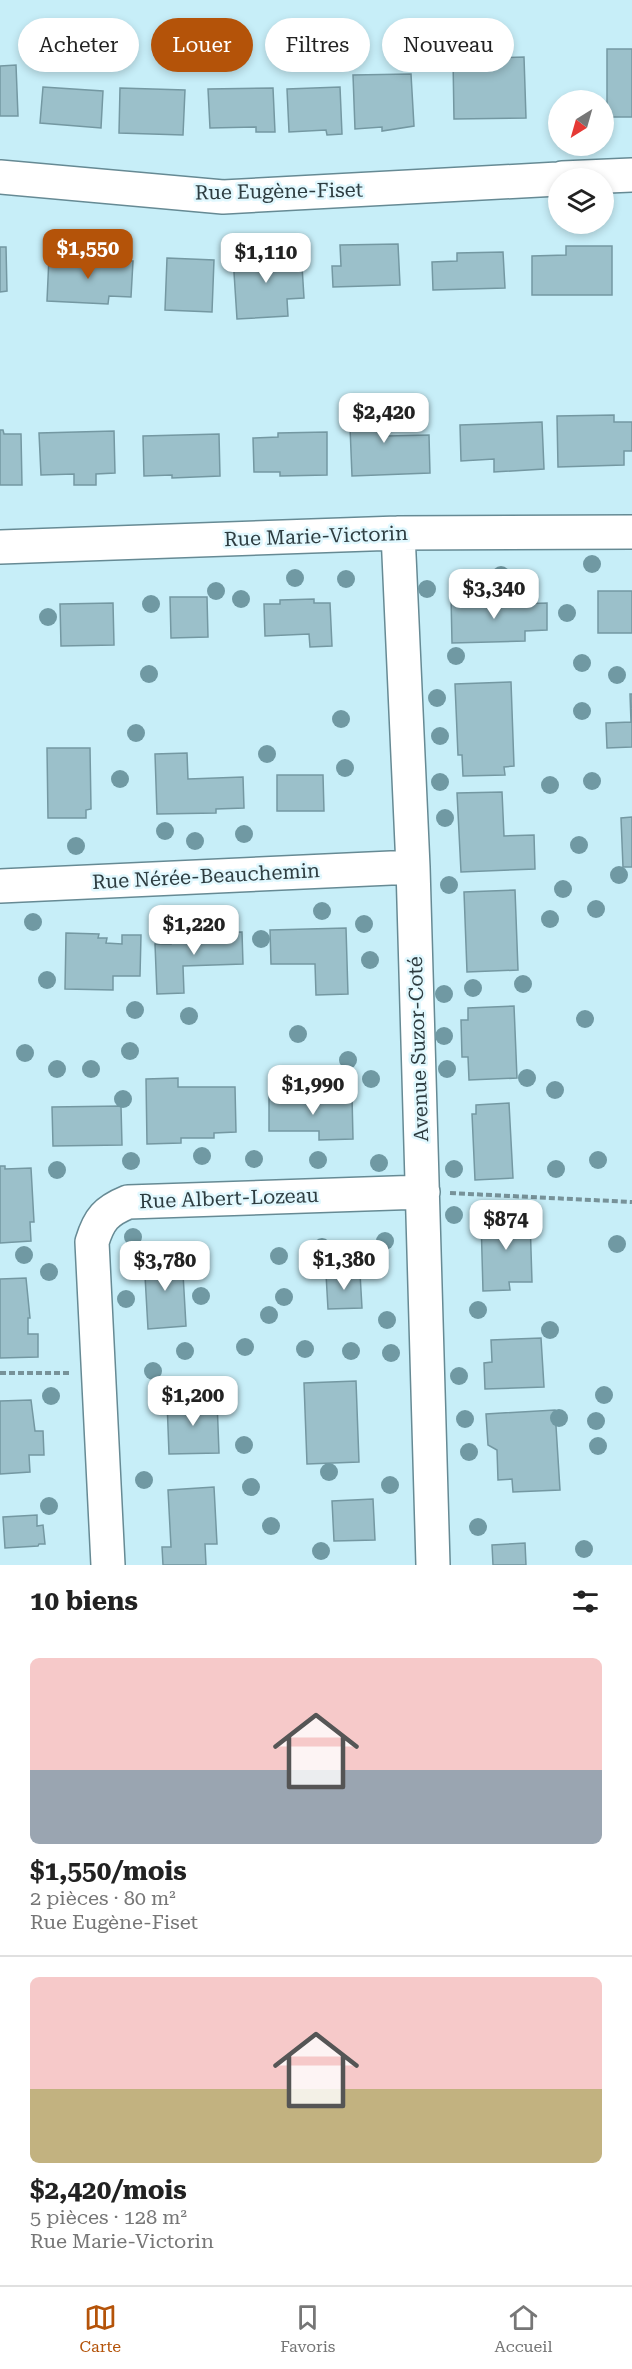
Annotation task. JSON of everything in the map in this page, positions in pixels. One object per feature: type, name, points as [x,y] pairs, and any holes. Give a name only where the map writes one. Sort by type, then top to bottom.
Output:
[{"type":"street","name":"Rue Eugène-Fiset","points":[[614,176],[632,175]]},
{"type":"street","name":"Rue Eugène-Fiset","points":[[0,177],[223,196],[548,180]]},
{"type":"street","name":"Rue Marie-Victorin","points":[[0,547],[398,533],[632,532]]},
{"type":"street","name":"Avenue Suzor-Coté","points":[[398,533],[413,867],[433,1565]]},
{"type":"street","name":"Rue Nérée-Beauchemin","points":[[0,886],[413,867]]},
{"type":"street","name":"Rue Albert-Lozeau","points":[[108,1565],[92,1242],[98,1223],[112,1208],[128,1202],[423,1192]]},
{"type":"path","points":[[423,1192],[632,1202]]},
{"type":"path","points":[[0,1373],[99,1373]]},
{"type":"building","points":[[607,49],[632,49],[632,117],[614,117],[614,90],[607,90]]},
{"type":"building","points":[[514,57],[524,57],[526,118],[454,119],[453,72],[514,72]]},
{"type":"building","points":[[16,65],[18,116],[0,116],[0,66]]},
{"type":"building","points":[[411,74],[414,126],[382,131],[382,127],[355,129],[353,75]]},
{"type":"building","points":[[43,87],[103,91],[101,128],[40,123]]},
{"type":"building","points":[[340,87],[342,134],[327,135],[326,130],[289,132],[287,89]]},
{"type":"building","points":[[120,88],[185,90],[183,135],[119,133]]},
{"type":"building","points":[[273,88],[275,132],[256,132],[256,127],[210,128],[208,89]]},
{"type":"building","points":[[398,244],[400,285],[333,287],[332,266],[341,266],[340,245]]},
{"type":"building","points":[[566,246],[612,246],[612,295],[532,295],[532,256],[566,255]]},
{"type":"building","points":[[0,247],[6,247],[7,291],[0,292]]},
{"type":"building","points":[[284,248],[285,267],[302,266],[304,298],[287,299],[288,316],[237,319],[233,257],[254,256],[253,250]]},
{"type":"building","points":[[503,252],[505,288],[433,290],[432,262],[457,261],[457,253]]},
{"type":"building","points":[[49,257],[133,261],[131,297],[109,296],[108,304],[47,301]]},
{"type":"building","points":[[167,258],[214,260],[212,312],[165,310]]},
{"type":"building","points":[[385,400],[387,436],[429,435],[430,473],[352,476],[349,402]]},
{"type":"building","points":[[614,415],[614,422],[632,422],[632,451],[624,451],[624,465],[558,467],[557,416]]},
{"type":"building","points":[[542,422],[544,469],[494,472],[494,459],[461,461],[460,425]]},
{"type":"building","points":[[0,430],[3,430],[4,434],[21,434],[22,485],[0,485]]},
{"type":"building","points":[[114,431],[115,473],[96,474],[96,485],[74,485],[74,474],[41,475],[39,433]]},
{"type":"building","points":[[327,432],[327,475],[280,476],[280,472],[254,472],[253,438],[278,437],[278,433]]},
{"type":"building","points":[[219,434],[220,476],[172,478],[172,475],[144,476],[143,436]]},
{"type":"building","points":[[598,591],[632,591],[632,633],[598,633]]},
{"type":"building","points":[[480,595],[481,605],[547,603],[547,630],[525,631],[525,641],[452,643],[451,596]]},
{"type":"building","points":[[170,597],[207,597],[208,637],[171,638]]},
{"type":"building","points":[[314,599],[314,603],[330,603],[332,646],[310,647],[309,634],[265,636],[264,604],[280,604],[280,600]]},
{"type":"building","points":[[113,603],[114,645],[61,646],[60,604]]},
{"type":"building","points":[[511,682],[514,766],[504,767],[505,775],[463,776],[462,755],[458,755],[455,684]]},
{"type":"building","points":[[630,694],[632,694],[632,747],[607,748],[606,723],[631,722]]},
{"type":"building","points":[[47,748],[90,748],[91,809],[86,810],[86,818],[48,818]]},
{"type":"building","points":[[187,753],[188,779],[243,777],[244,808],[216,809],[216,813],[157,814],[155,754]]},
{"type":"building","points":[[277,775],[323,775],[324,811],[277,811]]},
{"type":"building","points":[[502,792],[504,836],[534,835],[535,869],[461,872],[457,793]]},
{"type":"building","points":[[632,817],[632,867],[623,867],[621,818]]},
{"type":"building","points":[[515,890],[518,970],[467,972],[464,892]]},
{"type":"building","points":[[346,928],[348,994],[316,995],[315,964],[271,964],[270,930]]},
{"type":"building","points":[[242,932],[243,964],[183,966],[184,993],[157,994],[155,944],[171,944],[171,933]]},
{"type":"building","points":[[66,933],[99,934],[98,938],[107,938],[106,943],[122,944],[122,935],[141,935],[140,976],[113,976],[113,990],[65,989]]},
{"type":"building","points":[[514,1006],[517,1078],[469,1080],[468,1057],[462,1057],[461,1020],[468,1020],[468,1008]]},
{"type":"building","points":[[178,1078],[178,1087],[235,1087],[236,1132],[214,1133],[214,1138],[181,1138],[181,1143],[147,1144],[146,1079]]},
{"type":"building","points":[[352,1096],[353,1139],[319,1140],[319,1131],[269,1131],[269,1097]]},
{"type":"building","points":[[509,1103],[513,1178],[475,1180],[472,1114],[476,1114],[476,1105]]},
{"type":"building","points":[[121,1106],[122,1145],[53,1146],[52,1107]]},
{"type":"building","points":[[0,1166],[5,1166],[5,1169],[31,1168],[34,1222],[30,1222],[31,1241],[0,1243]]},
{"type":"building","points":[[526,1212],[526,1219],[530,1219],[532,1282],[509,1282],[510,1290],[483,1291],[481,1219],[503,1218],[503,1213]]},
{"type":"building","points":[[182,1256],[186,1326],[148,1329],[144,1258]]},
{"type":"building","points":[[360,1273],[362,1308],[328,1309],[326,1274]]},
{"type":"building","points":[[26,1278],[30,1318],[28,1318],[28,1334],[38,1334],[38,1357],[0,1358],[0,1279]]},
{"type":"building","points":[[541,1338],[544,1387],[485,1389],[484,1363],[492,1362],[491,1340]]},
{"type":"building","points":[[356,1381],[359,1462],[307,1464],[304,1383]]},
{"type":"building","points":[[31,1400],[35,1431],[43,1431],[44,1455],[29,1455],[30,1472],[0,1474],[0,1401]]},
{"type":"building","points":[[217,1400],[219,1453],[169,1454],[167,1401]]},
{"type":"building","points":[[555,1410],[560,1490],[513,1492],[512,1479],[498,1480],[497,1450],[488,1445],[486,1414]]},
{"type":"building","points":[[214,1487],[217,1544],[205,1544],[206,1565],[163,1565],[162,1547],[171,1547],[168,1490]]},
{"type":"building","points":[[373,1499],[375,1540],[334,1541],[332,1501]]},
{"type":"building","points":[[37,1515],[37,1526],[43,1525],[45,1544],[5,1548],[3,1517]]},
{"type":"building","points":[[525,1543],[526,1565],[493,1565],[492,1545]]}]
